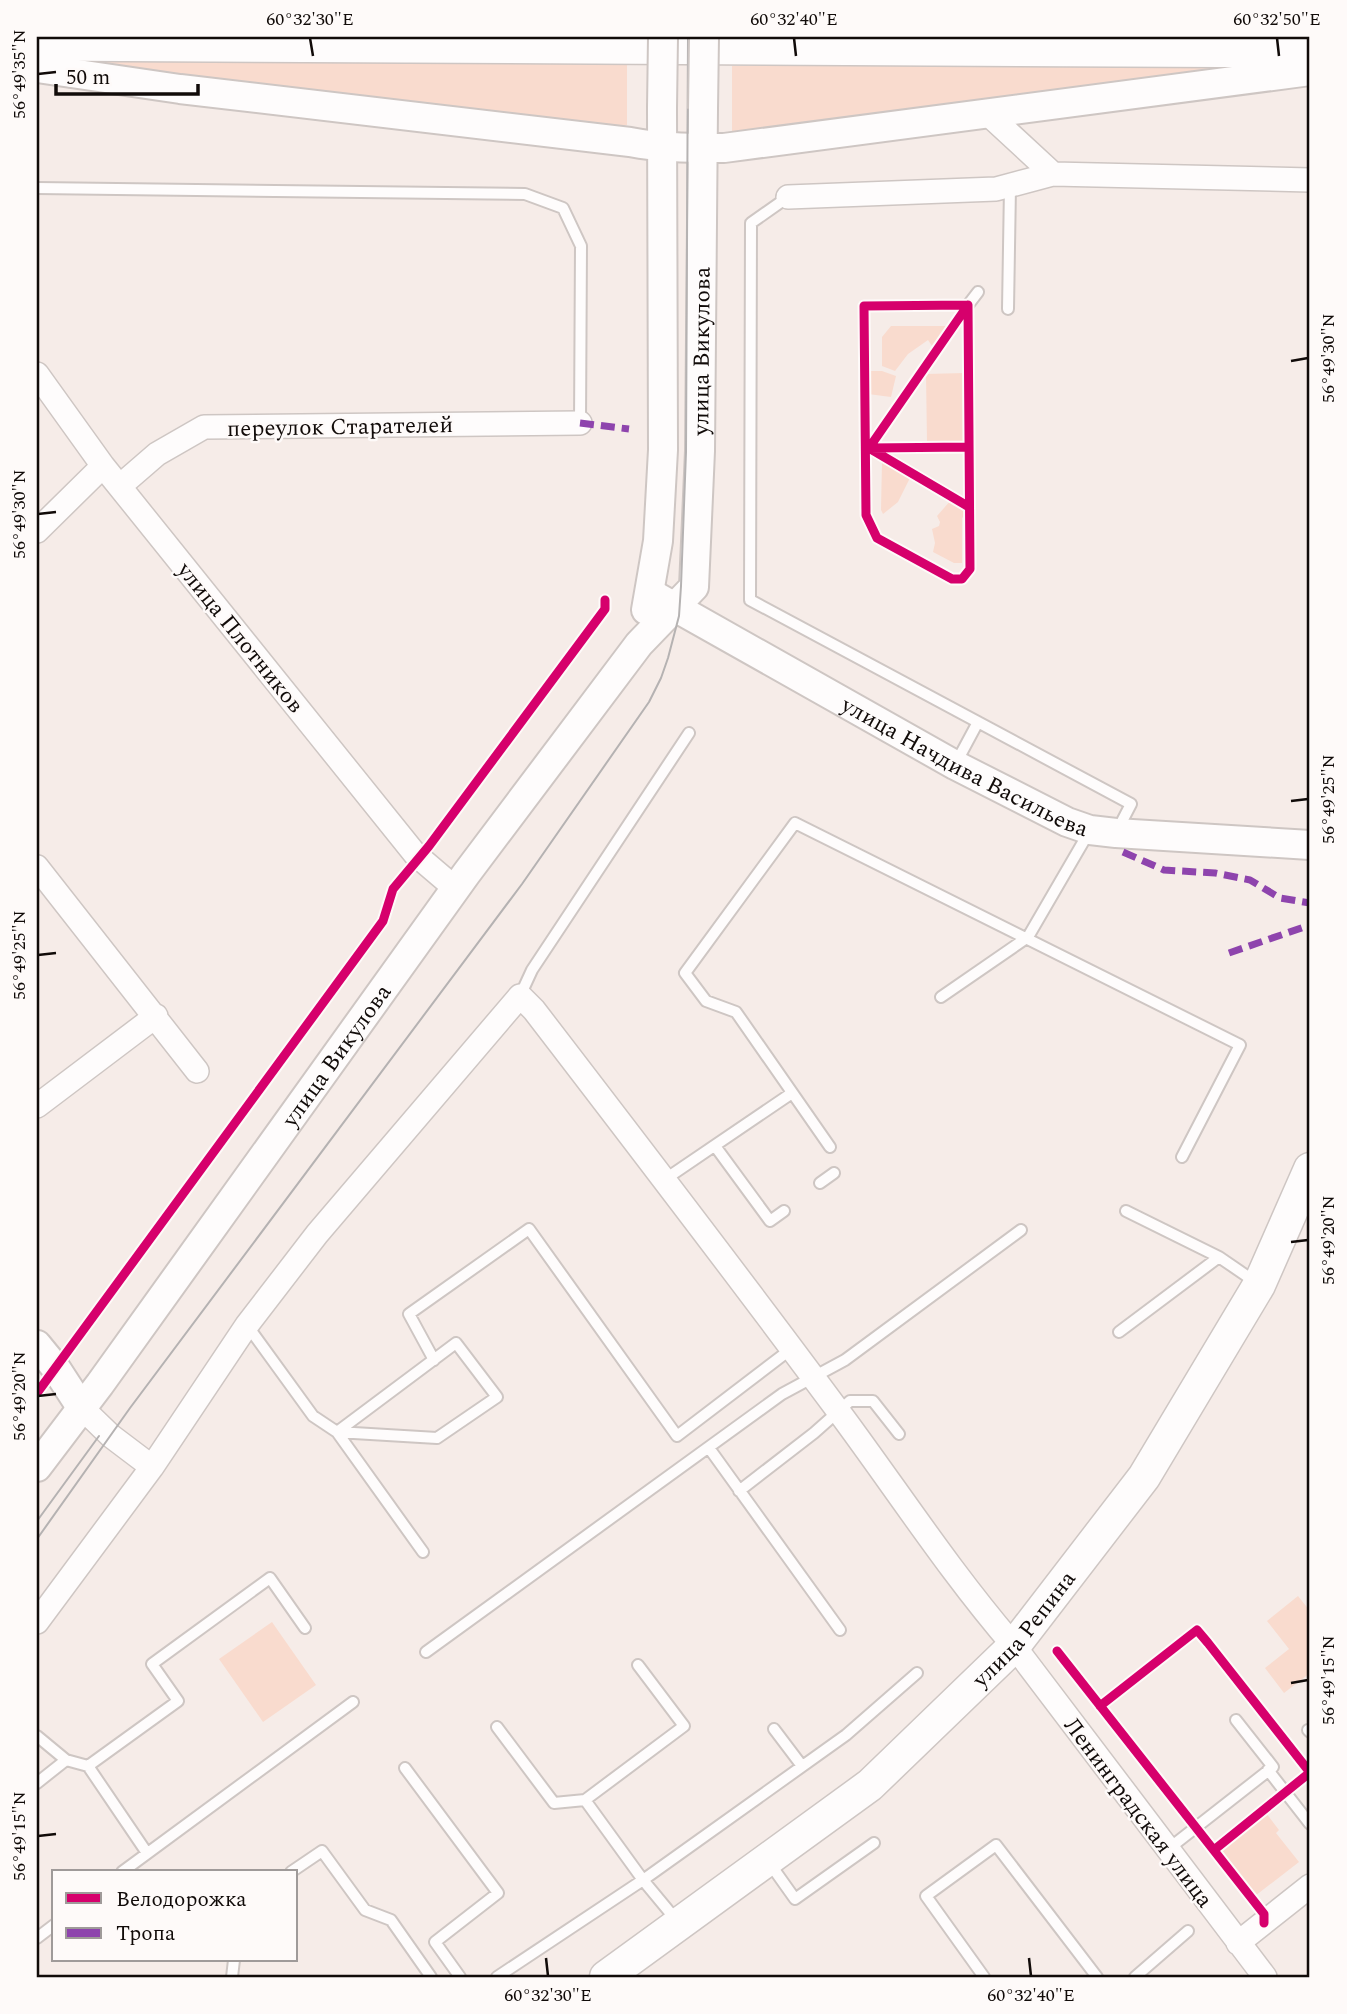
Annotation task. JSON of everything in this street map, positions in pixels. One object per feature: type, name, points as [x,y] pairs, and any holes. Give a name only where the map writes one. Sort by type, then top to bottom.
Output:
[{"type":"main road","points":[[37,43],[1310,50]]},
{"type":"main road","name":"улица Репина","points":[[606,1977],[870,1785],[1014,1646],[1144,1477],[1259,1285],[1310,1169]]},
{"type":"street","name":"улица Викулова","points":[[639,644],[658,541],[663,450],[663,37]]},
{"type":"street","name":"улица Викулова","points":[[37,1466],[456,889],[639,644],[694,587],[700,451],[704,37]]},
{"type":"street","points":[[37,68],[180,89],[663,148],[724,148],[1310,71]]},
{"type":"street","points":[[987,113],[1054,174]]},
{"type":"street","points":[[788,197],[978,190],[1010,187],[1054,174],[1310,180]]},
{"type":"street","name":"улица Плотников","points":[[37,374],[103,466],[415,854],[456,889]]},
{"type":"street","name":"переулок Старателей","points":[[120,486],[157,454],[204,427],[580,423]]},
{"type":"street","points":[[37,531],[103,466]]},
{"type":"street","name":"улица Начдива Васильева","points":[[650,593],[955,765],[1066,822],[1103,832],[1310,845]]},
{"type":"street","points":[[37,867],[197,1071]]},
{"type":"street","points":[[37,1622],[152,1466],[247,1325],[317,1234],[520,996]]},
{"type":"street","name":"Ленинградская улица","points":[[520,996],[534,1010],[664,1180],[839,1411],[986,1614],[1014,1646],[1265,1977]]},
{"type":"street","points":[[37,1106],[156,1017]]},
{"type":"street","points":[[37,1345],[81,1407],[111,1436],[152,1466]]},
{"type":"street","points":[[1238,1943],[1310,1886]]},
{"type":"lane","points":[[1008,309],[1010,187]]},
{"type":"lane","points":[[37,188],[526,194],[563,208],[581,246],[580,423]]},
{"type":"lane","points":[[788,197],[751,223],[750,600],[1131,804],[1103,832],[1028,937],[942,998]]},
{"type":"lane","points":[[968,305],[978,292]]},
{"type":"lane","points":[[955,765],[978,722]]},
{"type":"lane","points":[[520,996],[532,970],[689,733]]},
{"type":"lane","points":[[830,1147],[736,1012],[706,1001],[685,973],[795,823],[1240,1045],[1182,1157]]},
{"type":"lane","points":[[664,1180],[792,1093]]},
{"type":"lane","points":[[715,1146],[770,1221],[784,1211]]},
{"type":"lane","points":[[820,1183],[834,1173]]},
{"type":"lane","points":[[1126,1211],[1219,1257],[1259,1285]]},
{"type":"lane","points":[[434,1360],[409,1314],[529,1229],[677,1436],[792,1349]]},
{"type":"lane","points":[[426,1652],[782,1394],[845,1360],[1021,1230]]},
{"type":"lane","points":[[1119,1332],[1219,1257]]},
{"type":"lane","points":[[247,1325],[313,1416],[337,1432],[423,1552]]},
{"type":"lane","points":[[456,1343],[497,1398],[437,1437],[337,1432],[456,1343]]},
{"type":"lane","points":[[739,1491],[850,1401],[873,1401],[899,1434]]},
{"type":"lane","points":[[709,1448],[840,1630]]},
{"type":"lane","points":[[88,1766],[178,1701],[152,1664],[270,1578],[305,1628]]},
{"type":"lane","points":[[497,1727],[554,1803],[585,1800],[684,1726],[638,1665]]},
{"type":"lane","points":[[496,1977],[643,1880],[846,1735],[917,1673]]},
{"type":"lane","points":[[125,1870],[353,1702]]},
{"type":"lane","points":[[1167,1850],[1273,1767],[1236,1720]]},
{"type":"lane","points":[[774,1729],[802,1766]]},
{"type":"lane","points":[[37,1736],[66,1760],[88,1766],[147,1853]]},
{"type":"lane","points":[[37,1783],[66,1760]]},
{"type":"lane","points":[[405,1768],[498,1893],[435,1942],[460,1977]]},
{"type":"lane","points":[[1268,1770],[1310,1824]]},
{"type":"lane","points":[[585,1800],[643,1880],[680,1924]]},
{"type":"lane","points":[[767,1860],[795,1899],[874,1843]]},
{"type":"lane","points":[[984,1977],[926,1896],[996,1845],[1097,1977]]},
{"type":"lane","points":[[294,1870],[322,1850],[365,1910],[391,1920],[431,1977]]},
{"type":"lane","points":[[37,1938],[52,1926]]},
{"type":"lane","points":[[1135,1977],[1188,1931]]},
{"type":"shaded area","points":[[37,59],[627,62],[627,125],[618,127]]},
{"type":"shaded area","points":[[732,66],[1289,66],[732,134]]},
{"type":"shaded area","points":[[891,326],[950,326],[934,349],[928,340],[908,354],[895,371],[882,366],[882,337]]},
{"type":"shaded area","points":[[868,371],[882,371],[896,376],[891,397],[868,394]]},
{"type":"shaded area","points":[[964,373],[965,442],[927,442],[926,374]]},
{"type":"shaded area","points":[[882,461],[910,478],[898,502],[883,514],[881,510]]},
{"type":"shaded area","points":[[951,500],[960,505],[965,515],[962,518],[962,563],[954,563],[933,552],[935,543],[932,529],[939,526],[937,516]]},
{"type":"shaded area","points":[[1298,1596],[1310,1611],[1310,1673],[1284,1693],[1265,1668],[1289,1649],[1267,1621]]},
{"type":"shaded area","points":[[272,1622],[316,1685],[263,1722],[219,1659]]},
{"type":"shaded area","points":[[1266,1813],[1279,1830],[1276,1833],[1299,1862],[1255,1896],[1219,1850]]},
{"type":"tram line","points":[[37,1539],[130,1408],[522,884],[649,702],[661,678],[679,616],[681,586],[686,452],[688,37]]},
{"type":"tram line","points":[[37,1521],[99,1436]]},
{"type":"marked path","points":[[580,423],[629,429]]},
{"type":"marked path","points":[[1123,852],[1164,870],[1215,873],[1250,880],[1280,898],[1310,903]]},
{"type":"marked path","points":[[1229,953],[1310,925]]},
{"type":"cycle path","points":[[968,305],[970,569],[962,579],[952,579],[877,538],[866,515],[864,306],[968,305]]},
{"type":"cycle path","points":[[968,305],[869,448],[969,507]]},
{"type":"cycle path","points":[[869,448],[969,447]]},
{"type":"cycle path","points":[[37,1393],[383,921],[393,889],[429,846],[605,609],[605,600]]},
{"type":"cycle path","points":[[1100,1706],[1197,1630],[1208,1643],[1308,1770],[1308,1774],[1214,1850]]},
{"type":"cycle path","points":[[1057,1651],[1264,1914],[1264,1923]]}]
